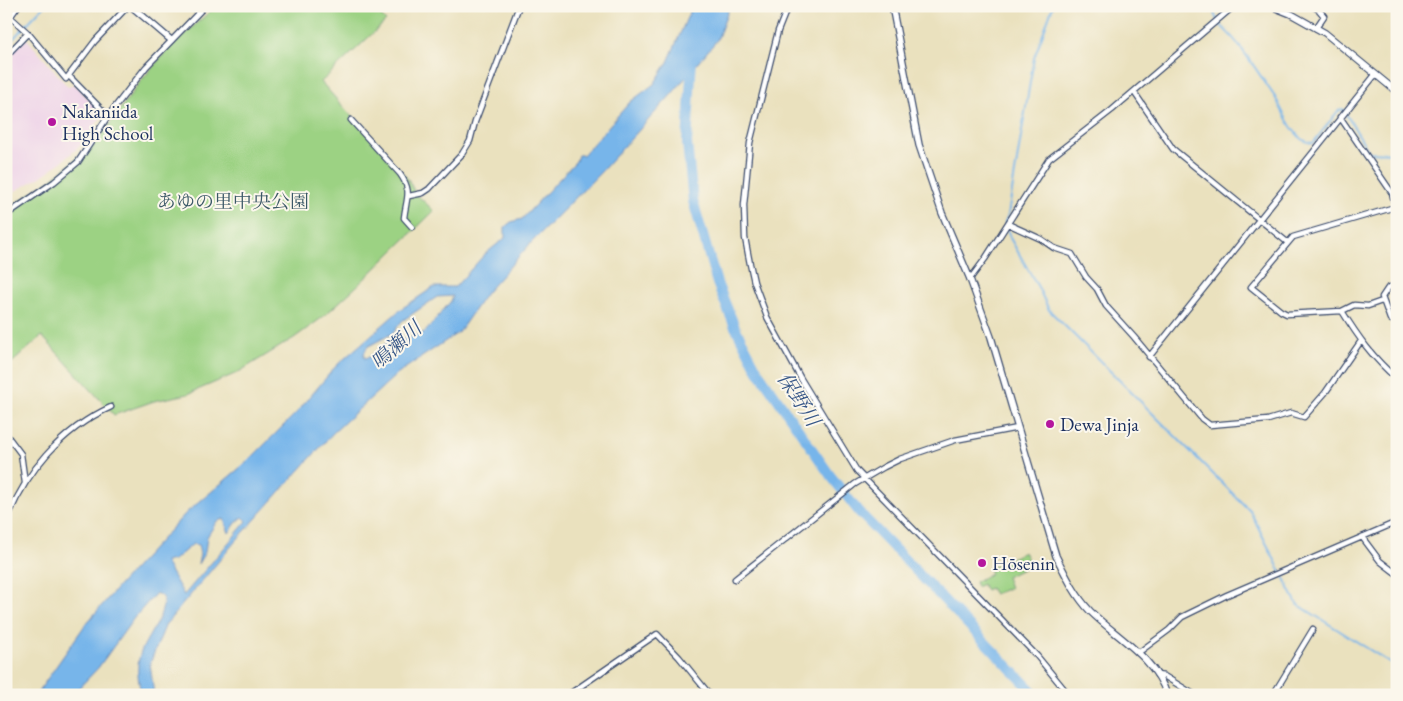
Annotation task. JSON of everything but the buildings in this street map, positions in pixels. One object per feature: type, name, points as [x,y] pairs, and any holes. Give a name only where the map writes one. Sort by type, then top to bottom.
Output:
[{"type":"street","points":[[6,23],[18,6]]},
{"type":"street","points":[[6,13],[27,32],[66,79],[95,41],[130,6],[171,40]]},
{"type":"street","points":[[6,215],[54,182],[78,162],[108,116],[146,67],[205,6]]},
{"type":"street","points":[[409,196],[423,193],[429,189],[466,148],[519,6]]},
{"type":"street","points":[[788,6],[778,31],[750,143],[744,205],[745,238],[754,282],[767,317],[856,471],[1037,656],[1069,695]]},
{"type":"street","points":[[892,6],[919,145],[942,213],[970,279],[991,337],[1056,556],[1071,586],[1091,611],[1150,664],[1164,684],[1167,695]]},
{"type":"street","points":[[970,279],[986,258],[1050,159],[1134,92],[1234,6]]},
{"type":"street","points":[[1271,6],[1291,14],[1325,33],[1397,92]]},
{"type":"street","points":[[1312,6],[1324,16],[1316,28]]},
{"type":"street","points":[[6,56],[27,32]]},
{"type":"street","points":[[1150,356],[1261,220],[1375,75]]},
{"type":"street","points":[[69,76],[108,116]]},
{"type":"street","points":[[1134,92],[1173,149],[1287,242]]},
{"type":"street","points":[[1341,116],[1392,193],[1397,213]]},
{"type":"street","points":[[351,120],[402,178],[408,188],[409,196],[404,218],[412,227]]},
{"type":"street","points":[[1382,301],[1368,306],[1354,306],[1342,311],[1287,314],[1281,312],[1251,287],[1287,242],[1300,234],[1394,207]]},
{"type":"street","points":[[1007,224],[1041,239],[1054,248],[1072,254],[1106,306],[1202,419],[1210,425],[1274,419],[1290,413],[1304,417],[1325,393],[1361,341]]},
{"type":"street","points":[[1397,284],[1386,290],[1382,297],[1390,319],[1397,323]]},
{"type":"street","points":[[1342,311],[1361,341],[1379,363],[1397,379]]},
{"type":"street","points":[[6,522],[18,495],[39,463],[55,446],[85,421],[111,407]]},
{"type":"street","points":[[735,579],[855,484],[900,459],[955,440],[1018,428]]},
{"type":"street","points":[[6,434],[21,454],[25,483]]},
{"type":"street","points":[[1138,653],[1169,630],[1182,617],[1397,522]]},
{"type":"street","points":[[1362,537],[1380,561],[1397,574]]},
{"type":"street","points":[[1273,695],[1313,629]]},
{"type":"street","points":[[570,694],[657,634],[679,657],[710,695]]},
{"type":"street","points":[[1158,675],[1164,676],[1195,695]]},
{"type":"shaded area","name":"Nakaniida High School","points":[[26,38],[68,87],[74,84],[103,115],[80,146],[61,162],[39,178],[6,196],[6,59]]},
{"type":"green space","name":"あゆの里中央公園","points":[[216,6],[372,6],[386,21],[321,82],[408,179],[415,193],[434,211],[323,317],[294,338],[237,373],[188,394],[154,401],[114,415],[42,336],[6,368],[6,210],[53,178],[96,143],[140,82],[168,49]]},
{"type":"green space","points":[[1024,552],[1031,565],[1006,577],[1010,588],[994,594],[990,588],[986,590],[982,584],[977,587],[975,582],[991,573],[989,569]]},
{"type":"water","name":"鳴瀬川","points":[[692,6],[730,6],[717,40],[671,95],[600,173],[530,244],[486,293],[459,332],[398,373],[333,433],[234,543],[166,624],[150,663],[154,695],[142,695],[138,670],[143,648],[162,611],[163,597],[156,593],[134,618],[98,668],[72,695],[36,695],[85,625],[186,513],[248,461],[297,412],[336,366],[401,309],[434,287],[455,287],[485,254],[505,238],[505,227],[511,222],[522,219],[576,161],[578,155],[583,155],[630,102],[654,84],[668,62]],"holes":[[[453,296],[425,332],[406,339],[386,343],[370,357],[364,358],[367,347],[393,333],[402,321],[437,297]],[[243,517],[247,521],[184,595],[165,562],[174,560],[193,544],[198,545],[200,554],[198,564],[205,552],[207,537],[217,521],[224,519],[229,533]]]},
{"type":"waterway","points":[[6,46],[44,6]]},
{"type":"waterway","points":[[1053,6],[1034,58],[1008,215],[1005,222],[1010,238],[1049,310],[1250,511],[1297,604],[1397,667]]},
{"type":"waterway","points":[[1221,6],[1214,13],[1218,21],[1247,56],[1275,97],[1290,125],[1301,138],[1313,143],[1338,111],[1343,109],[1369,152],[1397,153]]},
{"type":"waterway","name":"保野川","points":[[692,59],[687,143],[693,201],[717,283],[735,327],[758,371],[830,475],[859,512],[1036,695]]},
{"type":"place","name":"Nakaniida High School","points":[[52,122]]},
{"type":"place","name":"Dewa Jinja","points":[[1050,424]]},
{"type":"place","name":"Hōsenin","points":[[982,563]]}]
